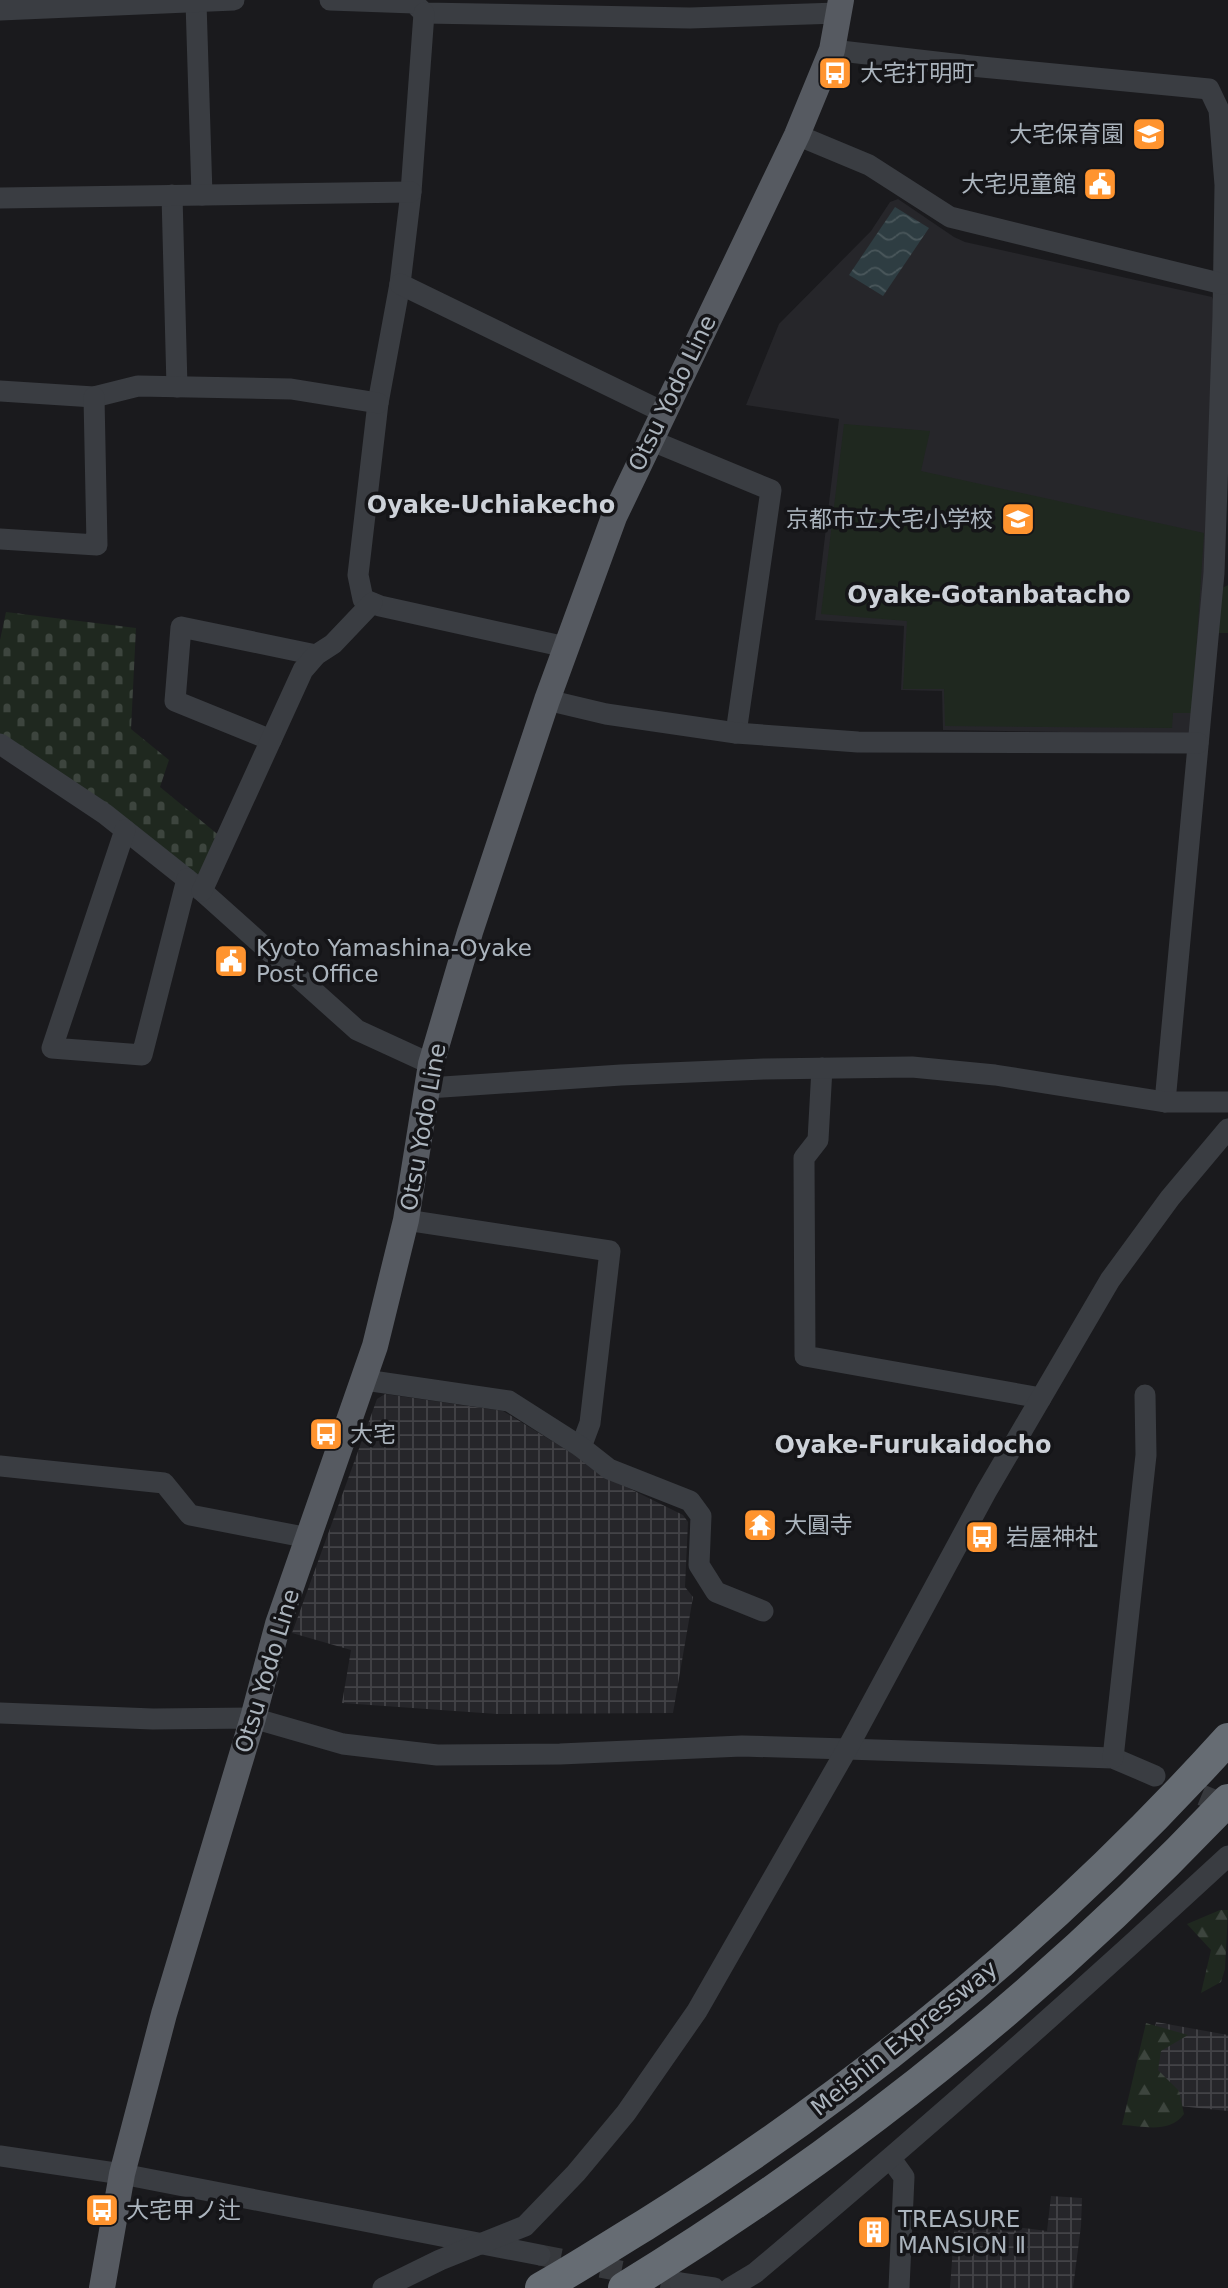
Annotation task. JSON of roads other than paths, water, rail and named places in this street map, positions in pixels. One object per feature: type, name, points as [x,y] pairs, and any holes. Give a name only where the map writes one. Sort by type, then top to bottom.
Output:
[{"type":"highway","name":"Meishin Expressway","points":[[541,2288],[697,2192],[847,2087],[909,2038],[1030,1936],[1172,1801],[1228,1739]]},
{"type":"highway","name":"Meishin Expressway","points":[[624,2288],[673,2258],[872,2120],[1071,1953],[1178,1853],[1228,1800]]},
{"type":"main road","name":"Otsu Yodo Line","points":[[102,2288],[122,2174],[164,2014],[253,1718],[278,1624],[365,1380],[406,1220],[429,1076],[470,932],[547,700],[614,517],[797,135],[832,50],[840,6]]},
{"type":"street","points":[[0,10],[54,4],[234,0]]},
{"type":"street","points":[[330,0],[690,18],[840,6]]},
{"type":"street","points":[[196,2],[202,195]]},
{"type":"street","points":[[417,5],[411,192],[400,284],[378,403],[358,575],[363,599],[566,647]]},
{"type":"street","points":[[832,50],[1209,89],[1219,110],[1224,175],[1223,284],[1226,316],[1221,573],[1198,743],[1165,1102]]},
{"type":"street","points":[[797,135],[869,165],[950,217],[1223,284]]},
{"type":"street","points":[[0,198],[411,192]]},
{"type":"street","points":[[172,195],[177,387]]},
{"type":"street","points":[[400,284],[663,412]]},
{"type":"street","points":[[0,391],[94,397],[138,386],[291,389],[378,403]]},
{"type":"street","points":[[0,539],[97,545],[94,397]]},
{"type":"street","points":[[650,440],[771,490],[736,733]]},
{"type":"street","points":[[125,830],[52,1048],[142,1055],[194,885],[271,740],[303,670],[316,655],[333,644],[372,603]]},
{"type":"street","points":[[271,740],[174,701],[181,627],[316,655]]},
{"type":"street","points":[[547,700],[606,714],[736,733],[858,742],[1198,743]]},
{"type":"street","points":[[0,744],[125,830],[194,885],[358,1030],[429,1076],[621,1075],[912,1067],[995,1075],[1165,1102],[1228,1102]]},
{"type":"street","points":[[822,1068],[818,1140],[804,1158],[805,1356],[1041,1398]]},
{"type":"street","points":[[383,2288],[440,2260],[525,2226],[576,2173],[626,2113],[697,2011],[847,1749],[986,1492],[1110,1280],[1170,1198],[1228,1129]]},
{"type":"street","points":[[406,1220],[610,1251],[590,1423],[581,1447]]},
{"type":"street","points":[[365,1380],[509,1401],[581,1447],[609,1469],[690,1501],[701,1516],[699,1565],[716,1592],[763,1611]]},
{"type":"street","points":[[1113,1758],[1146,1455],[1145,1395]]},
{"type":"street","points":[[0,1466],[164,1483],[190,1515],[309,1538]]},
{"type":"street","points":[[0,1713],[153,1719],[253,1718],[343,1744],[437,1755],[559,1754],[742,1746],[847,1749],[1113,1758],[1155,1776]]},
{"type":"street","points":[[730,2288],[755,2273],[891,2159],[1060,2010],[1228,1856]]},
{"type":"street","points":[[0,2156],[122,2174],[540,2255]]},
{"type":"street","points":[[891,2159],[904,2177],[899,2288]]},
{"type":"street","points":[[680,2283],[714,2288]]},
{"type":"water","points":[[895,207],[929,228],[883,296],[849,275]]},
{"type":"tunnel","points":[[1173,1783],[1228,1806]]},
{"type":"tunnel","points":[[540,2255],[680,2283]]},
{"type":"place","name":"大宅打明町","points":[[835,73]]},
{"type":"place","name":"大宅保育園","points":[[1149,134]]},
{"type":"place","name":"大宅児童館","points":[[1100,184]]},
{"type":"place","name":"京都市立大宅小学校","points":[[1018,519]]},
{"type":"place","name":"Kyoto Yamashina-Oyake Post Office","points":[[231,961]]},
{"type":"place","name":"大宅","points":[[326,1434]]},
{"type":"place","name":"大圓寺","points":[[760,1525]]},
{"type":"place","name":"岩屋神社","points":[[982,1537]]},
{"type":"place","name":"大宅甲ノ辻","points":[[102,2210]]},
{"type":"place","name":"TREASURE MANSION Ⅱ","points":[[874,2232]]},
{"type":"district","name":"Oyake-Uchiakecho","points":[[491,505]]},
{"type":"district","name":"Oyake-Gotanbatacho","points":[[989,595]]},
{"type":"district","name":"Oyake-Furukaidocho","points":[[913,1445]]}]
